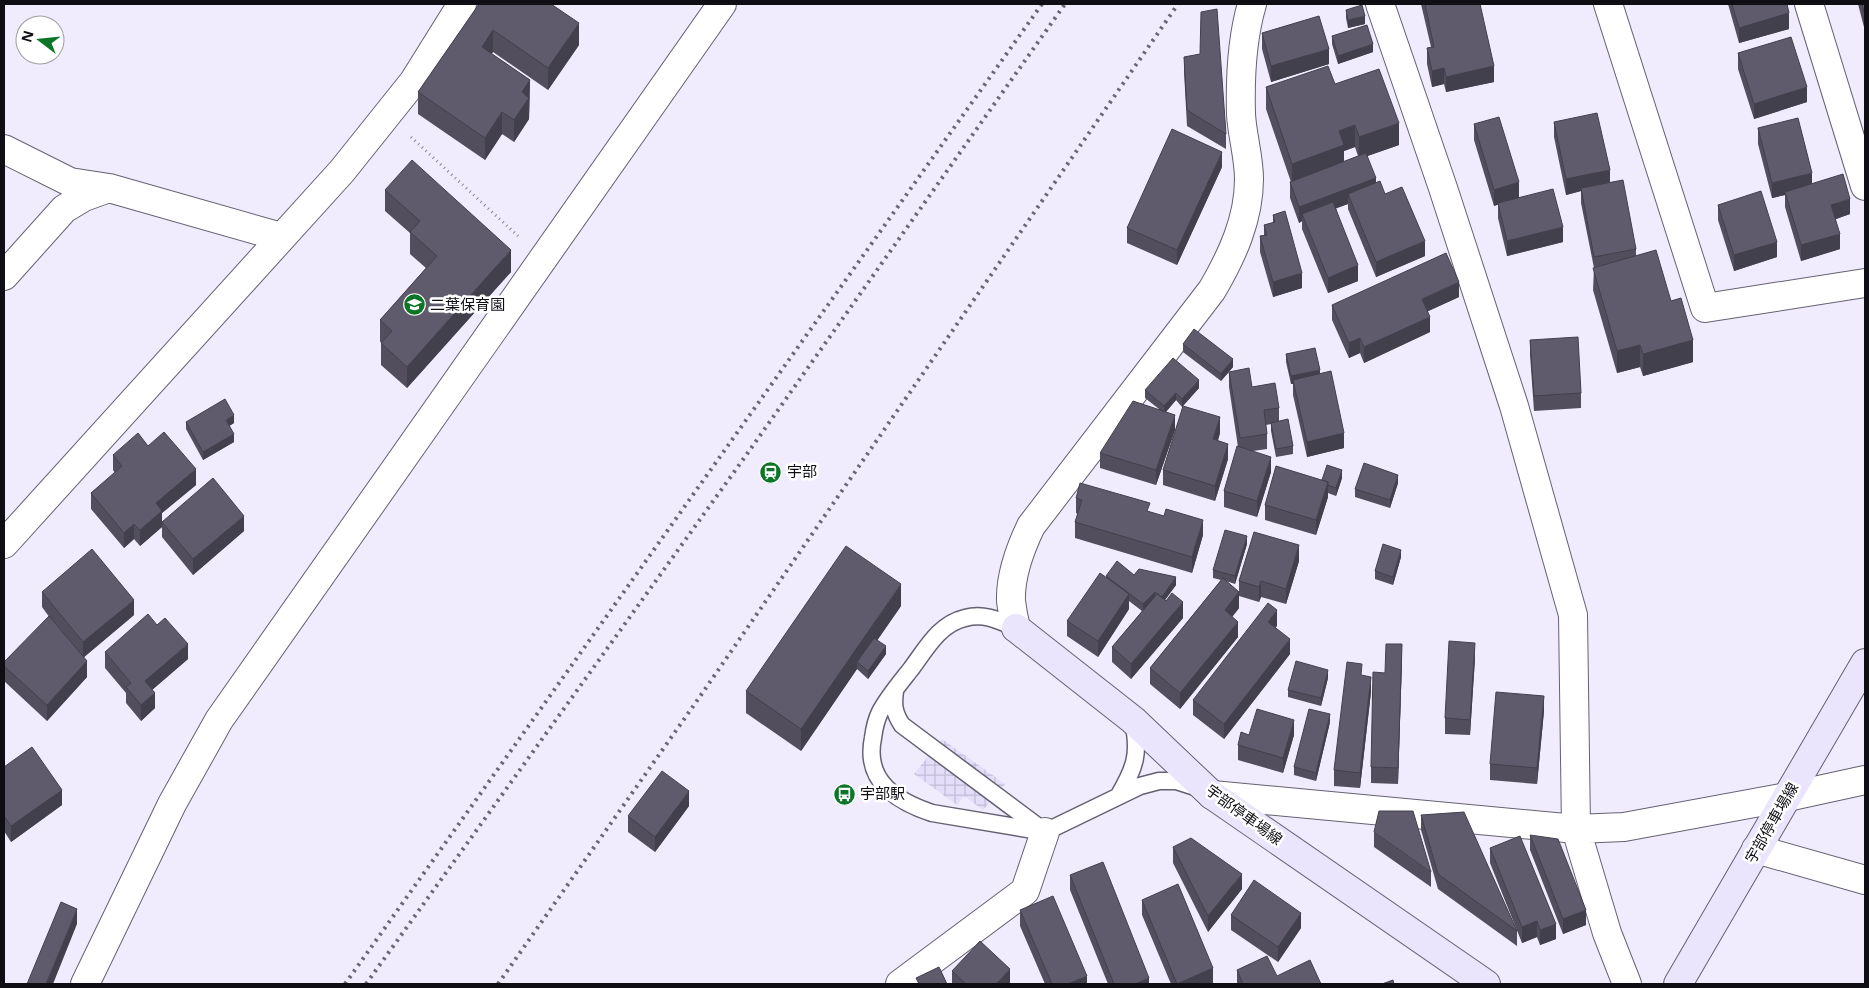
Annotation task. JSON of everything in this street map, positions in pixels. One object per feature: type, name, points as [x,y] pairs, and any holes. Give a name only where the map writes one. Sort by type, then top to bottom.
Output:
[{"type":"main road","name":"宇部停車場線","points":[[1016,628],[1132,720],[1212,794],[1486,984]]},
{"type":"main road","name":"宇部停車場線","points":[[1678,984],[1865,663]]},
{"type":"street","points":[[4,544],[342,171],[414,82],[462,4]]},
{"type":"street","points":[[84,984],[172,804],[219,720],[722,4]]},
{"type":"street","points":[[1016,628],[1011,601],[1014,572],[1021,546],[1030,526],[1212,290],[1230,259],[1244,219],[1249,179],[1241,115],[1247,24],[1252,4]]},
{"type":"street","points":[[1380,4],[1443,188],[1514,406],[1572,615],[1576,829],[1607,933],[1627,984]]},
{"type":"street","points":[[1608,4],[1705,308],[1865,283]]},
{"type":"street","points":[[1809,4],[1865,186]]},
{"type":"street","points":[[4,149],[70,182],[109,188],[281,237]]},
{"type":"street","points":[[4,276],[64,209],[84,197],[109,188]]},
{"type":"street","points":[[1212,794],[1576,829],[1624,827],[1787,797],[1865,780]]},
{"type":"street","points":[[900,984],[1025,891],[1045,832]]},
{"type":"street","points":[[1756,850],[1865,880]]},
{"type":"lane","points":[[1016,628],[995,618],[982,616],[964,618],[946,626],[934,637],[895,690],[880,713],[871,745],[873,766],[882,784],[900,800],[932,813],[1045,832],[1119,795],[1158,781],[1176,781],[1212,794]]},
{"type":"lane","points":[[895,690],[893,704],[896,716],[902,724],[1045,832]]},
{"type":"lane","points":[[1119,795],[1129,779],[1136,760],[1137,741],[1132,720]]},
{"type":"path","points":[[387,115],[542,259]]},
{"type":"shaded area","points":[[942,739],[1005,784],[983,810],[964,796],[957,805],[914,774]]},
{"type":"building","points":[[479,4],[551,4],[579,23],[548,68],[493,30],[482,47],[530,80],[522,92],[529,98],[514,120],[502,112],[485,138],[418,92]]},
{"type":"building","points":[[1425,4],[1480,4],[1494,66],[1446,77],[1444,68],[1432,71],[1427,48],[1434,47]]},
{"type":"building","points":[[1732,4],[1787,4],[1789,13],[1739,28]]},
{"type":"building","points":[[1862,4],[1865,4],[1865,16]]},
{"type":"building","points":[[1362,5],[1365,16],[1348,20],[1346,10]]},
{"type":"building","points":[[1217,9],[1226,134],[1187,110],[1184,57],[1200,54],[1201,12]]},
{"type":"building","points":[[1319,16],[1329,49],[1271,66],[1262,33]]},
{"type":"building","points":[[1367,25],[1373,44],[1338,56],[1332,36]]},
{"type":"building","points":[[1791,37],[1807,87],[1754,104],[1738,53]]},
{"type":"building","points":[[1328,66],[1335,84],[1379,69],[1399,123],[1359,137],[1355,125],[1339,131],[1344,145],[1292,164],[1266,87]]},
{"type":"building","points":[[1597,113],[1610,170],[1566,179],[1554,122]]},
{"type":"building","points":[[1499,117],[1519,182],[1494,190],[1474,124]]},
{"type":"building","points":[[1798,118],[1812,173],[1772,183],[1758,128]]},
{"type":"building","points":[[1172,129],[1222,152],[1177,250],[1127,228]]},
{"type":"building","points":[[1366,153],[1376,178],[1299,207],[1290,182]]},
{"type":"building","points":[[412,160],[511,250],[407,367],[381,343],[392,331],[380,320],[437,256],[410,232],[420,221],[385,190]]},
{"type":"building","points":[[1843,174],[1850,199],[1831,205],[1840,234],[1801,245],[1785,192]]},
{"type":"building","points":[[1623,180],[1636,249],[1594,257],[1581,188]]},
{"type":"building","points":[[1380,181],[1385,194],[1402,187],[1425,241],[1376,262],[1348,194]]},
{"type":"building","points":[[1553,189],[1563,227],[1507,241],[1498,203]]},
{"type":"building","points":[[1761,191],[1777,242],[1734,255],[1718,205]]},
{"type":"building","points":[[1333,202],[1358,265],[1328,278],[1302,214]]},
{"type":"building","points":[[1285,211],[1302,273],[1273,282],[1260,236],[1267,235],[1264,225],[1275,222],[1273,215]]},
{"type":"building","points":[[1656,250],[1671,301],[1681,298],[1693,340],[1643,354],[1640,345],[1617,351],[1593,268]]},
{"type":"building","points":[[1446,253],[1459,282],[1422,299],[1430,317],[1364,347],[1360,338],[1349,343],[1332,305]]},
{"type":"building","points":[[1194,329],[1233,359],[1221,374],[1183,344]]},
{"type":"building","points":[[1578,337],[1581,393],[1534,396],[1530,340]]},
{"type":"building","points":[[1315,348],[1320,370],[1291,376],[1286,354]]},
{"type":"building","points":[[1173,358],[1199,380],[1182,399],[1176,393],[1164,406],[1145,390]]},
{"type":"building","points":[[1249,368],[1252,387],[1275,383],[1279,408],[1264,410],[1267,434],[1240,438],[1229,372]]},
{"type":"building","points":[[1331,371],[1344,433],[1307,442],[1293,380]]},
{"type":"building","points":[[225,399],[234,415],[226,420],[234,434],[203,452],[186,422]]},
{"type":"building","points":[[1133,401],[1175,415],[1156,470],[1100,453]]},
{"type":"building","points":[[1183,406],[1220,417],[1213,439],[1228,444],[1215,486],[1163,470]]},
{"type":"building","points":[[1288,419],[1293,446],[1276,449],[1271,423]]},
{"type":"building","points":[[164,432],[196,469],[156,503],[162,511],[140,530],[134,524],[124,533],[91,493],[122,466],[113,455],[138,433],[148,446]]},
{"type":"building","points":[[1237,446],[1271,457],[1257,501],[1224,491]]},
{"type":"building","points":[[1364,463],[1398,475],[1390,500],[1355,489]]},
{"type":"building","points":[[1327,465],[1342,470],[1336,488],[1322,480]]},
{"type":"building","points":[[1276,466],[1328,482],[1316,520],[1265,505]]},
{"type":"building","points":[[213,478],[244,516],[193,559],[162,522]]},
{"type":"building","points":[[1080,483],[1150,503],[1147,511],[1164,516],[1166,509],[1203,520],[1192,557],[1075,522],[1082,500],[1076,498]]},
{"type":"building","points":[[1225,530],[1247,536],[1235,576],[1213,570]]},
{"type":"building","points":[[1254,532],[1299,545],[1286,589],[1261,581],[1259,587],[1239,581]]},
{"type":"building","points":[[1383,544],[1401,550],[1393,577],[1375,571]]},
{"type":"building","points":[[846,546],[901,584],[801,729],[746,691]]},
{"type":"building","points":[[92,549],[134,600],[83,642],[42,592]]},
{"type":"building","points":[[1117,561],[1134,575],[1139,569],[1176,577],[1162,597],[1155,592],[1143,604],[1106,576]]},
{"type":"building","points":[[1100,573],[1129,594],[1098,641],[1067,621]]},
{"type":"building","points":[[1223,578],[1239,592],[1225,610],[1238,622],[1180,693],[1150,668]]},
{"type":"building","points":[[1172,593],[1183,602],[1131,664],[1112,647],[1157,594],[1166,601]]},
{"type":"building","points":[[1268,603],[1277,610],[1268,622],[1290,639],[1224,724],[1193,700]]},
{"type":"building","points":[[148,614],[157,625],[165,618],[188,644],[145,681],[155,693],[141,705],[126,687],[131,683],[105,652]]},
{"type":"building","points":[[49,616],[87,661],[47,705],[4,666],[4,662]]},
{"type":"building","points":[[874,638],[886,646],[868,671],[857,662]]},
{"type":"building","points":[[1449,641],[1475,643],[1470,720],[1445,718]]},
{"type":"building","points":[[1386,644],[1402,644],[1398,768],[1371,767],[1373,672],[1385,673]]},
{"type":"building","points":[[1296,661],[1328,670],[1321,698],[1288,690]]},
{"type":"building","points":[[1347,662],[1362,664],[1361,675],[1371,677],[1360,773],[1334,770]]},
{"type":"building","points":[[1496,692],[1544,696],[1537,768],[1490,764]]},
{"type":"building","points":[[1257,709],[1294,720],[1283,758],[1238,745],[1241,732],[1249,735]]},
{"type":"building","points":[[1309,709],[1330,714],[1316,773],[1294,767]]},
{"type":"building","points":[[32,747],[62,790],[11,826],[4,816],[4,767]]},
{"type":"building","points":[[662,771],[689,791],[655,837],[628,816]]},
{"type":"building","points":[[1379,811],[1413,811],[1431,872],[1374,832]]},
{"type":"building","points":[[1464,812],[1517,931],[1438,874],[1421,815]]},
{"type":"building","points":[[1530,835],[1558,839],[1586,910],[1563,919]]},
{"type":"building","points":[[1520,836],[1556,924],[1540,930],[1537,921],[1522,927],[1490,848]]},
{"type":"building","points":[[1191,838],[1242,874],[1208,916],[1173,847]]},
{"type":"building","points":[[1103,862],[1149,978],[1135,984],[1114,984],[1070,875]]},
{"type":"building","points":[[1254,880],[1301,913],[1278,947],[1231,915]]},
{"type":"building","points":[[1178,884],[1213,968],[1177,984],[1142,900]]},
{"type":"building","points":[[1053,896],[1087,976],[1068,984],[1052,984],[1020,910]]},
{"type":"building","points":[[61,902],[77,909],[46,984],[27,984]]},
{"type":"building","points":[[980,941],[1010,969],[996,984],[966,984],[952,971]]},
{"type":"building","points":[[1267,956],[1277,976],[1310,960],[1321,984],[1243,984],[1237,970]]},
{"type":"building","points":[[939,967],[947,984],[919,984],[916,978]]},
{"type":"building","points":[[1393,980],[1394,984],[1382,984]]},
{"type":"railway","points":[[345,984],[1042,4]]},
{"type":"railway","points":[[366,984],[747,454],[1065,4]]},
{"type":"railway","points":[[498,984],[701,695],[1178,4]]},
{"type":"place","name":"二葉保育園","points":[[414,305]]},
{"type":"place","name":"宇部","points":[[771,472]]},
{"type":"place","name":"宇部駅","points":[[844,794]]}]
